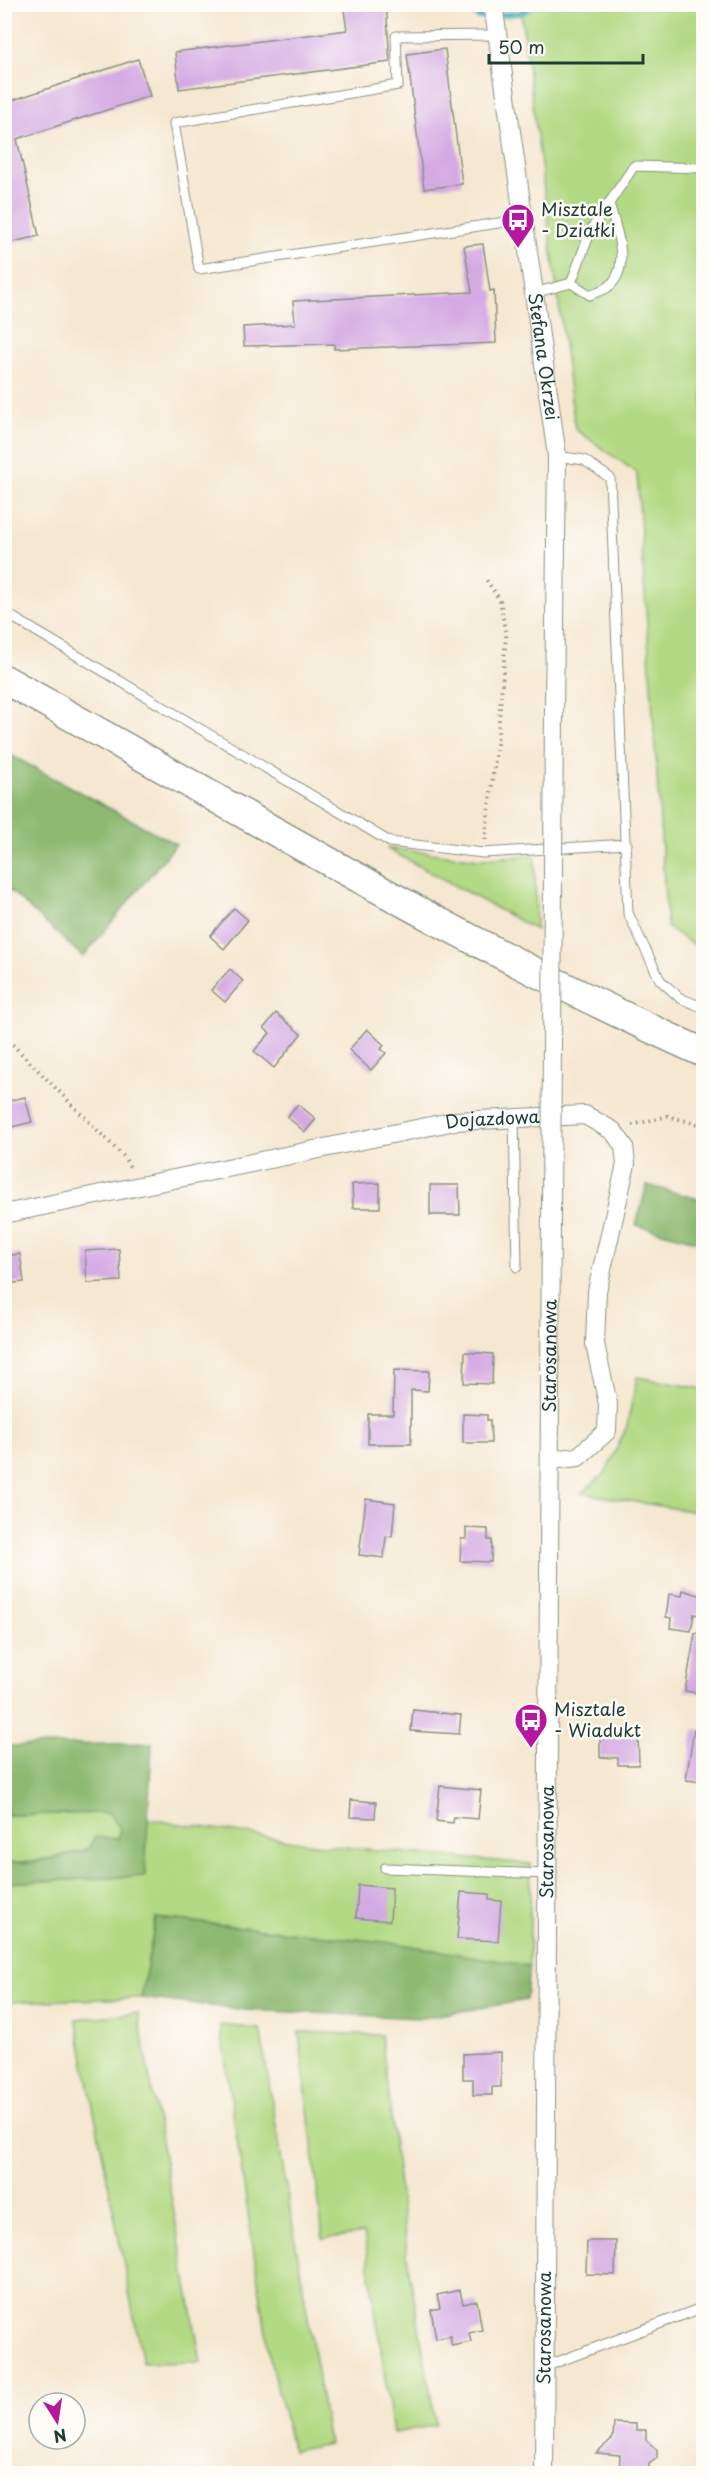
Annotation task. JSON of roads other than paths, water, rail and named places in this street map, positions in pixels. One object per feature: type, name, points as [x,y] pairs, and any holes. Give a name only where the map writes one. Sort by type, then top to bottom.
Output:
[{"type":"main road","points":[[4,679],[510,959],[625,1017],[704,1053]]},
{"type":"street","name":"Stefana Okrzei","points":[[494,4],[557,456],[554,710]]},
{"type":"street","name":"Starosanowa","points":[[544,2474],[552,1460],[554,710]]},
{"type":"street","name":"Dojazdowa","points":[[4,1214],[455,1121],[585,1115],[613,1131],[624,1146],[626,1164],[597,1291],[595,1344],[608,1404],[607,1431],[578,1457],[552,1460]]},
{"type":"lane","points":[[497,32],[396,36],[398,85],[174,123],[200,269],[524,219]]},
{"type":"lane","points":[[570,283],[591,230],[634,166],[704,168]]},
{"type":"lane","points":[[534,292],[570,283],[590,295],[608,287],[618,272],[622,252],[609,202]]},
{"type":"lane","points":[[557,456],[584,460],[610,478],[627,844],[628,913],[660,980],[681,998],[704,1008]]},
{"type":"lane","points":[[4,612],[390,842],[483,853],[627,844]]},
{"type":"lane","points":[[514,1117],[517,1267]]},
{"type":"lane","points":[[385,1868],[547,1874]]},
{"type":"lane","points":[[544,2367],[704,2307]]},
{"type":"waterway","points":[[465,4],[478,17],[521,13],[535,4]]},
{"type":"place","name":"Misztale - Działki","points":[[518,249]]},
{"type":"place","name":"Misztale - Wiadukt","points":[[531,1749]]}]
